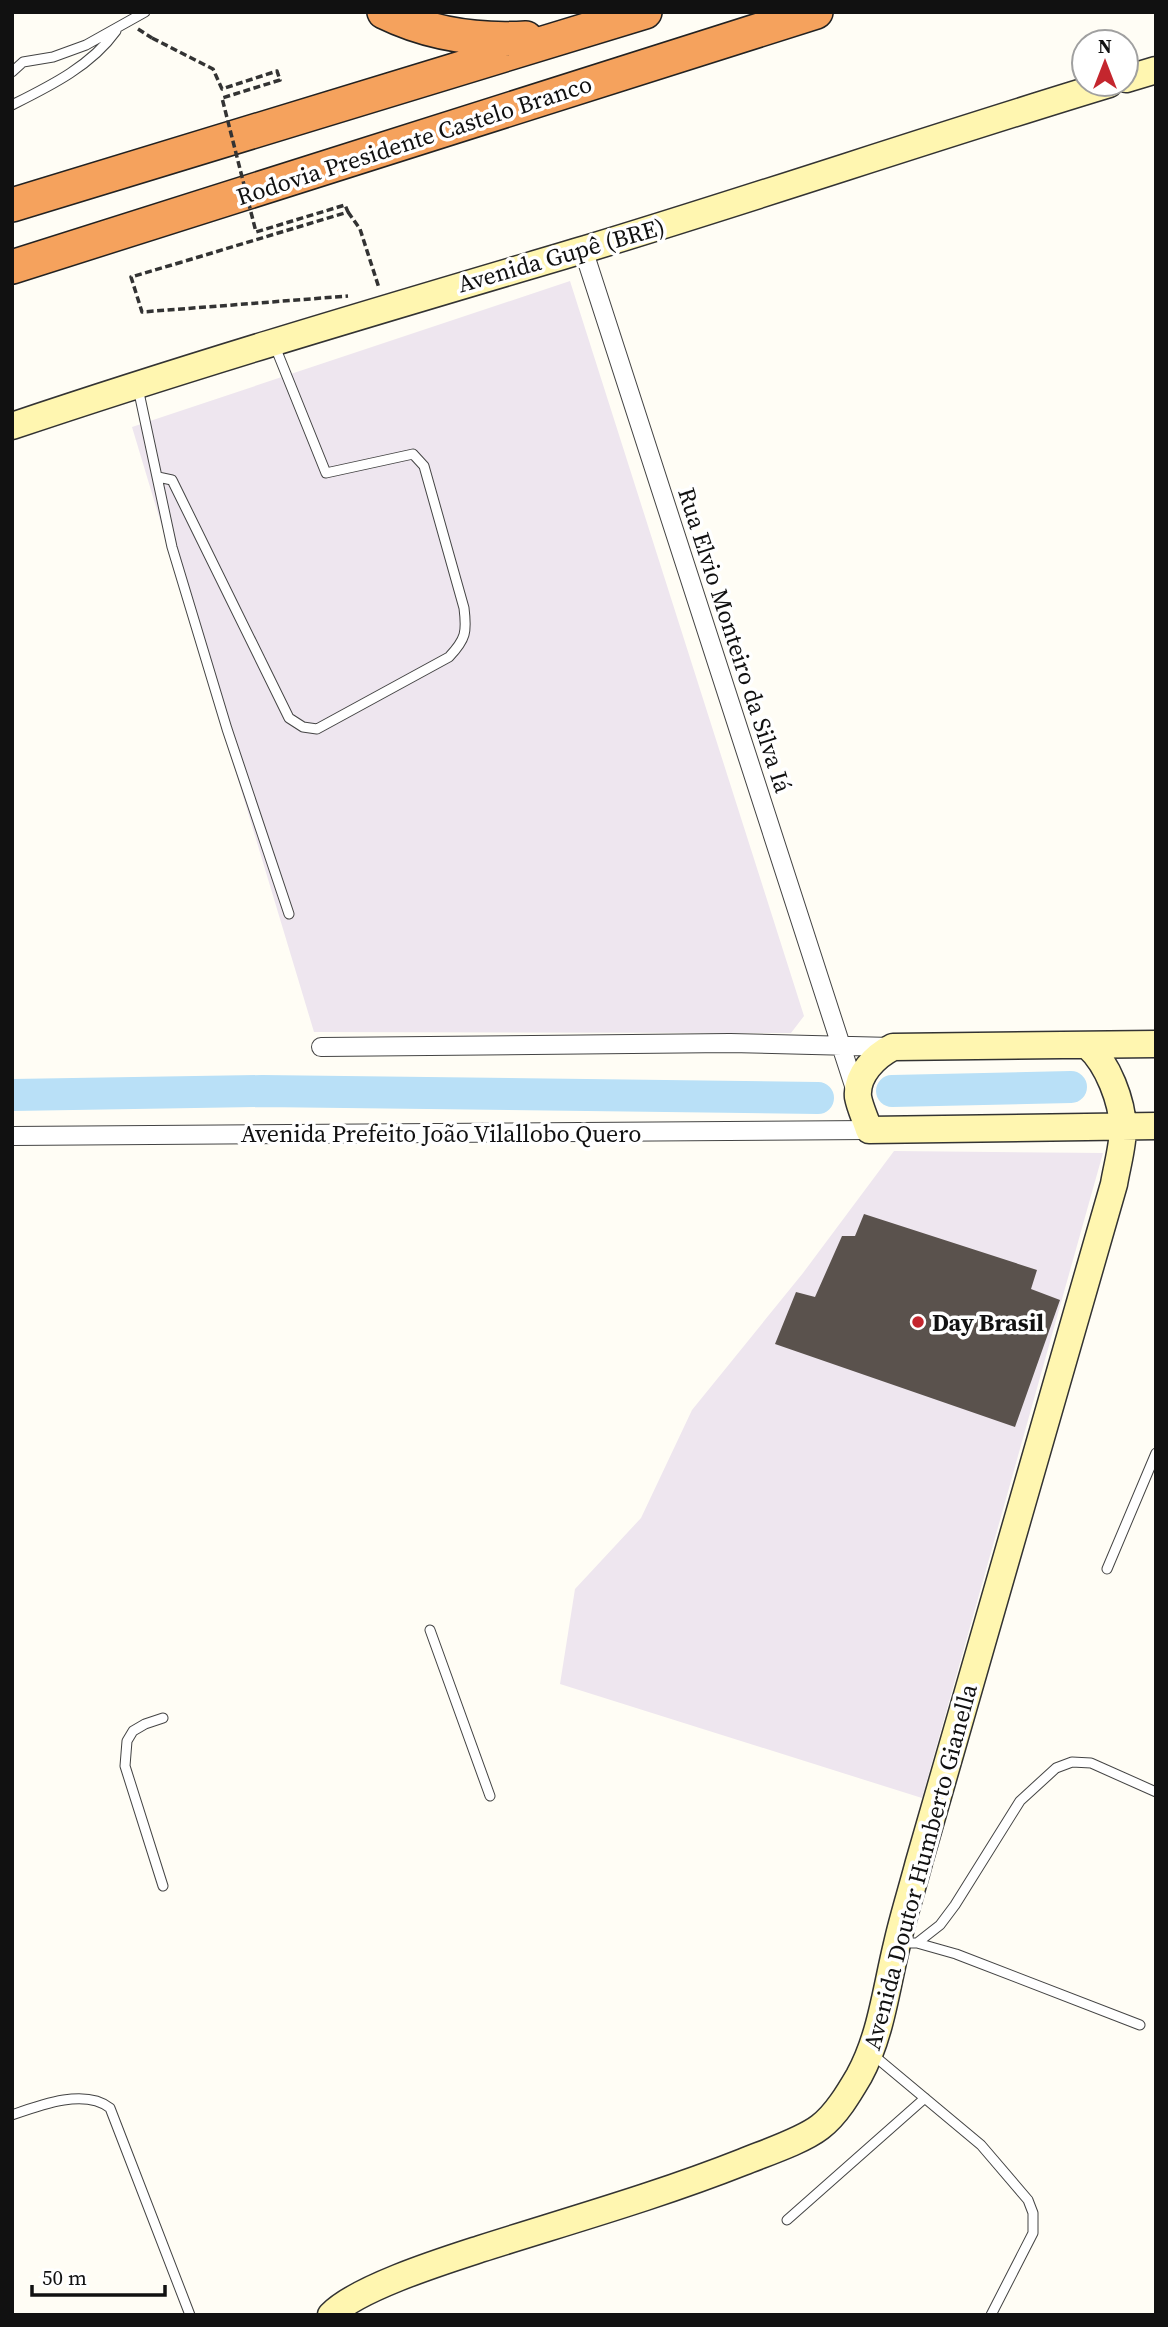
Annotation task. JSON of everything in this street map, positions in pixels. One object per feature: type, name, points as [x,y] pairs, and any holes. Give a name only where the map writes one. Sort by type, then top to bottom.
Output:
[{"type":"highway","points":[[384,12],[431,32],[462,37],[497,40],[570,36]]},
{"type":"highway","name":"Rodovia Presidente Castelo Branco","points":[[12,205],[645,12]]},
{"type":"highway","name":"Rodovia Presidente Castelo Branco","points":[[12,267],[816,12]]},
{"type":"main road","name":"Avenida Gupê (BRE)","points":[[12,426],[136,384],[583,249],[1070,96]]},
{"type":"main road","points":[[869,1130],[858,1098],[860,1082],[866,1070],[881,1053],[893,1047],[1156,1044]]},
{"type":"main road","points":[[1088,1046],[1097,1054],[1106,1070],[1123,1128]]},
{"type":"main road","name":"Avenida Prefeito João Vilallobo Quero","points":[[869,1130],[1156,1126]]},
{"type":"main road","name":"Avenida Doutor Humberto Gianella","points":[[331,2315],[337,2308],[376,2287],[460,2255],[650,2196],[775,2150],[820,2127],[843,2102],[870,2052],[907,1943],[1114,1184],[1123,1128]]},
{"type":"street","name":"Rua Elvio Monteiro da Silva Iá","points":[[583,249],[840,1046]]},
{"type":"street","points":[[321,1047],[718,1043],[893,1047]]},
{"type":"street","points":[[840,1046],[858,1098]]},
{"type":"street","name":"Avenida Prefeito João Vilallobo Quero","points":[[12,1136],[869,1130]]},
{"type":"lane","points":[[12,72],[23,62],[54,57],[86,45],[145,12]]},
{"type":"lane","points":[[12,105],[83,64],[103,48],[119,26]]},
{"type":"lane","points":[[158,477],[172,480],[289,718],[303,727],[317,729],[449,657],[463,643],[466,627],[464,608],[424,466],[413,454],[326,473],[273,342]]},
{"type":"lane","points":[[136,384],[172,547],[289,914]]},
{"type":"lane","points":[[1107,1569],[1156,1453]]},
{"type":"lane","points":[[430,1630],[490,1796]]},
{"type":"lane","points":[[163,1718],[133,1731],[127,1741],[125,1766],[163,1886]]},
{"type":"lane","points":[[907,1943],[940,1925],[1020,1801],[1056,1769],[1072,1762],[1091,1763],[1156,1792]]},
{"type":"lane","points":[[907,1943],[956,1954],[1140,2025]]},
{"type":"lane","points":[[870,2052],[981,2145],[1028,2200],[1033,2213],[1033,2233],[991,2315]]},
{"type":"lane","points":[[12,2115],[79,2098],[101,2101],[110,2108],[190,2315]]},
{"type":"lane","points":[[788,2220],[925,2098]]},
{"type":"path","points":[[152,38],[213,69],[222,89],[277,71],[280,80],[222,98],[256,232],[345,205],[360,229],[380,293]]},
{"type":"path","points":[[348,212],[131,277],[142,312],[354,295]]},
{"type":"shaded area","points":[[570,281],[804,1016],[791,1033],[314,1032],[132,427]]},
{"type":"shaded area","points":[[894,1151],[1103,1153],[922,1798],[560,1684],[575,1589],[641,1518],[692,1410],[803,1273]]},
{"type":"building","name":"Day Brasil","points":[[864,1214],[1037,1270],[1031,1289],[1060,1300],[1015,1427],[775,1344],[796,1292],[815,1297],[842,1236],[855,1236]]},
{"type":"waterway","points":[[892,1091],[1071,1087]]},
{"type":"waterway","points":[[12,1095],[262,1091],[818,1098]]},
{"type":"place","name":"Day Brasil","points":[[918,1322]]}]
